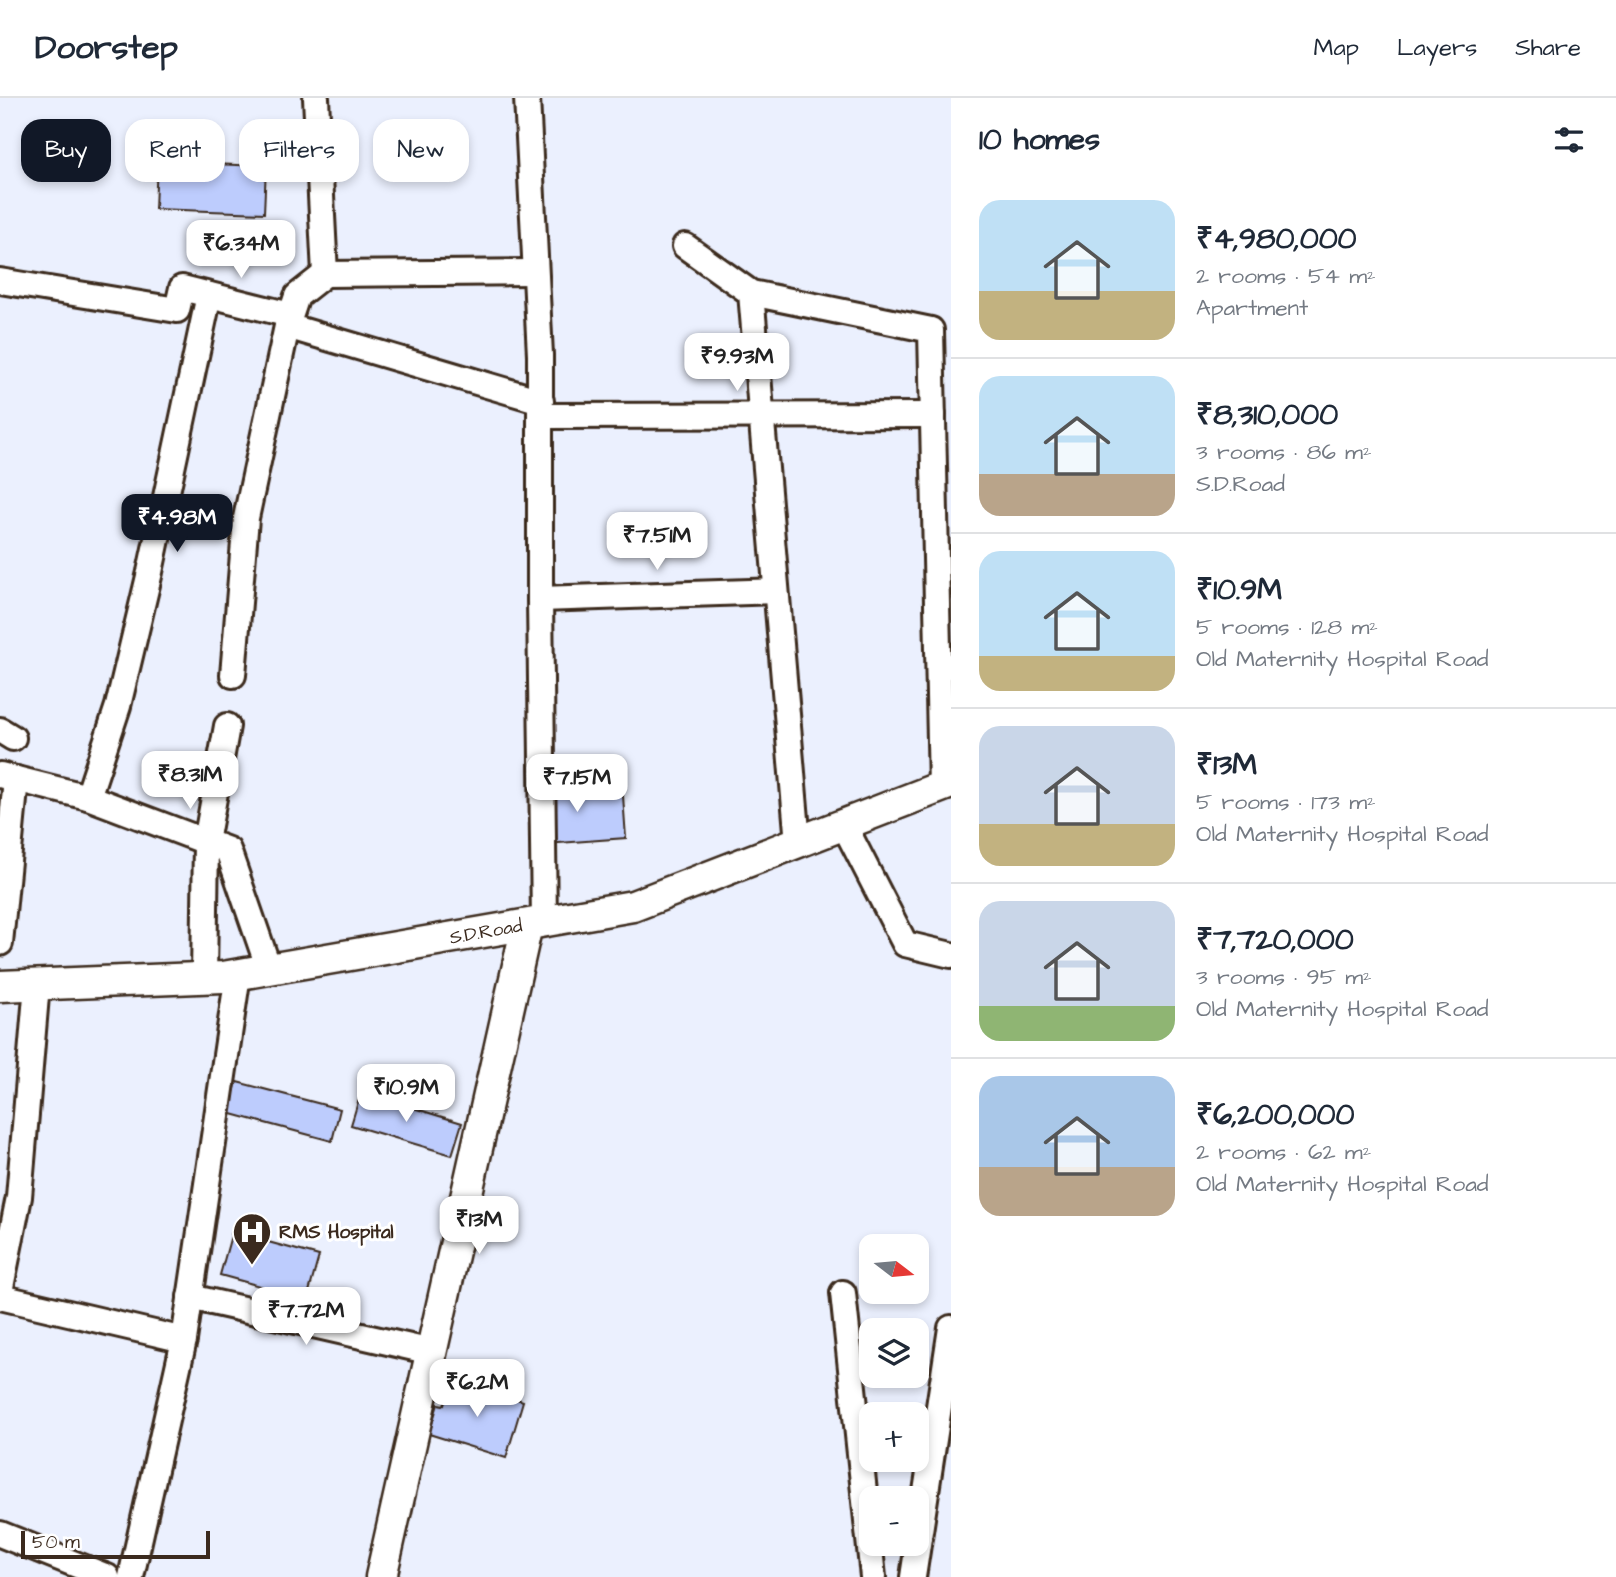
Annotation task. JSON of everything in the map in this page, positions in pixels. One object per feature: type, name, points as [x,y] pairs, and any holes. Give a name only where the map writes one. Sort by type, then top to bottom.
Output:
[{"type":"street","points":[[316,98],[325,274]]},
{"type":"street","points":[[381,1577],[432,1352],[536,923],[541,409],[527,98]]},
{"type":"street","points":[[685,246],[751,293],[941,332],[933,415],[946,785]]},
{"type":"street","points":[[233,676],[246,518],[288,321],[297,296],[325,274],[535,272]]},
{"type":"street","points":[[0,281],[177,310],[181,288],[288,321],[541,409],[761,415],[933,415]]},
{"type":"street","points":[[751,293],[798,843]]},
{"type":"street","points":[[89,797],[121,693],[150,572],[209,295]]},
{"type":"street","points":[[540,599],[776,591]]},
{"type":"street","points":[[204,977],[206,842],[227,726]]},
{"type":"street","points":[[0,943],[8,777],[89,797],[228,850],[269,968]]},
{"type":"street","name":"S.D.Road","points":[[0,986],[239,974],[634,906],[946,785]]},
{"type":"street","points":[[844,825],[905,944],[951,955]]},
{"type":"street","points":[[131,1577],[184,1340],[239,974]]},
{"type":"street","points":[[37,984],[19,1197],[0,1294],[184,1340]]},
{"type":"street","points":[[842,1293],[873,1577]]},
{"type":"street","points":[[190,1297],[432,1352]]},
{"type":"street","points":[[913,1577],[951,1328]]},
{"type":"street","points":[[0,1534],[107,1577]]},
{"type":"building","points":[[225,164],[239,165],[239,182],[265,182],[264,213],[155,209],[156,182],[225,182]]},
{"type":"building","points":[[622,782],[626,838],[532,845],[529,789]]},
{"type":"building","points":[[237,1082],[340,1109],[332,1141],[228,1113]]},
{"type":"building","points":[[361,1092],[462,1123],[452,1155],[351,1125]]},
{"type":"building","points":[[232,1232],[319,1256],[307,1299],[220,1275]]},
{"type":"building","points":[[452,1379],[523,1401],[506,1458],[429,1434],[438,1404],[444,1405]]},
{"type":"place","name":"RMS Hospital","points":[[252,1266]]}]
